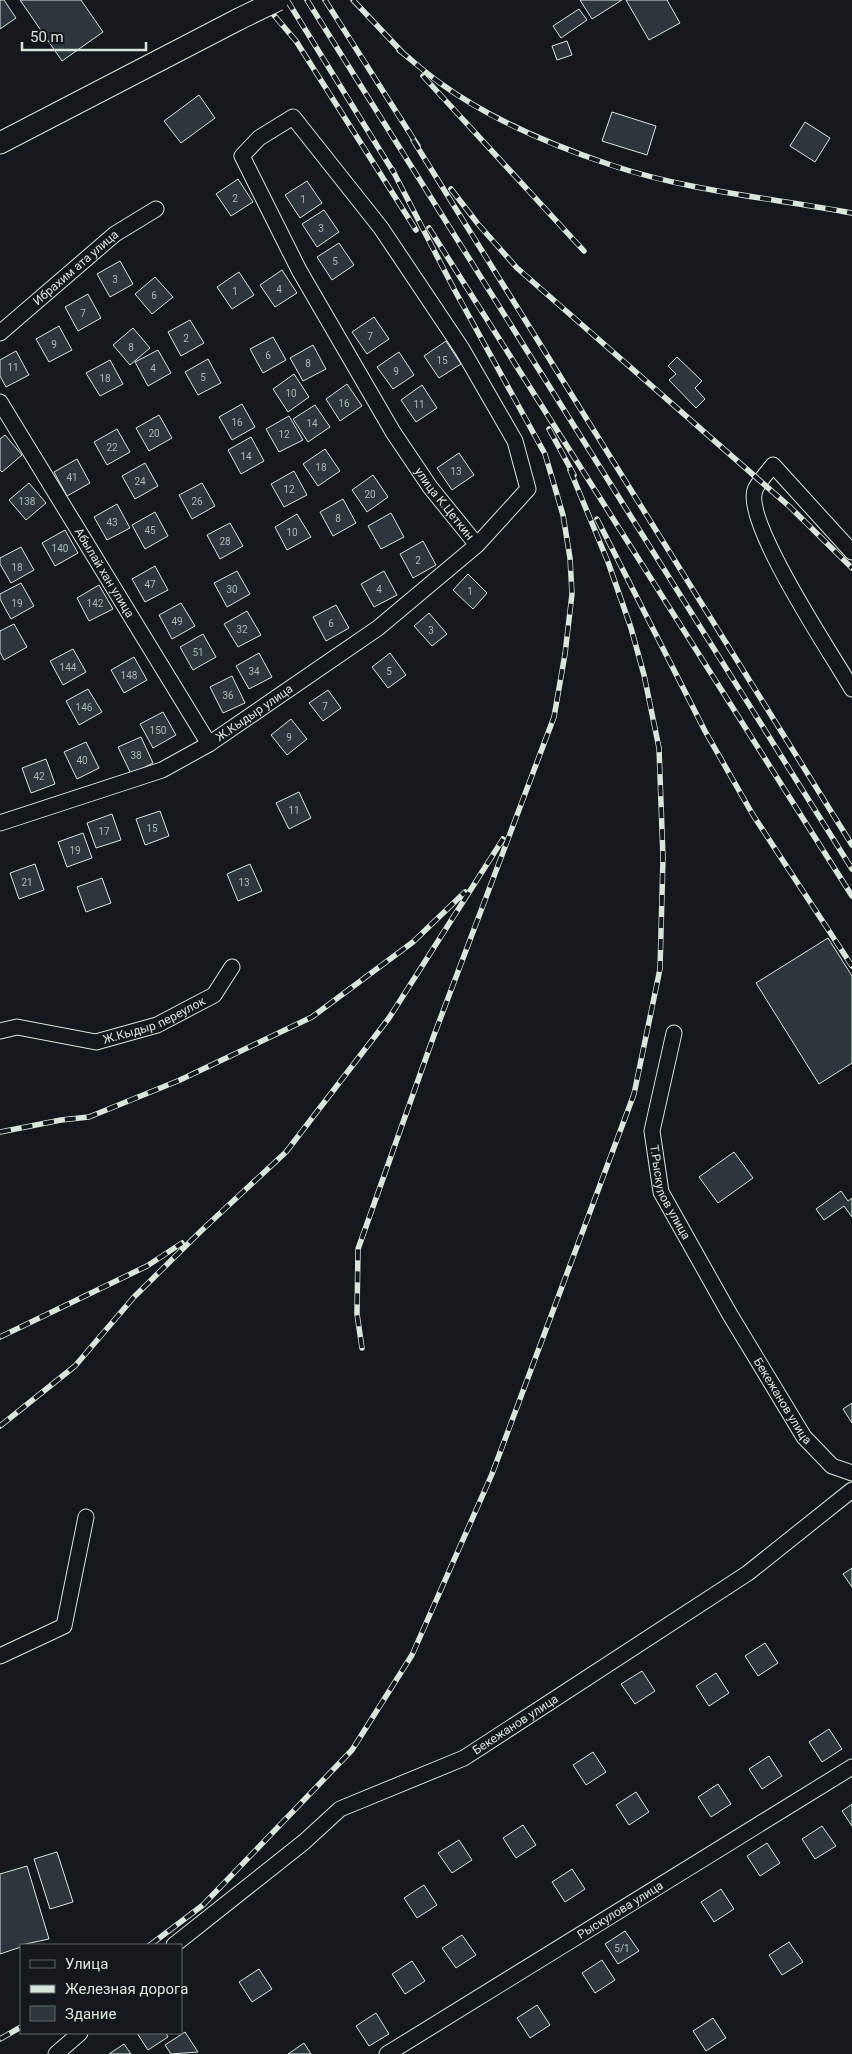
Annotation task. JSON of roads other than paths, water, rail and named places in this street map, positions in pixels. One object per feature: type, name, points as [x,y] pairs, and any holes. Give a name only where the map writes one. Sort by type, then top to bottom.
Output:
[{"type":"main road","points":[[0,143],[278,0]]},
{"type":"street","name":"улица К.Цеткин","points":[[293,117],[381,228],[462,349],[516,441],[528,489],[477,545],[430,487],[393,432],[299,270],[242,156],[258,138],[293,117]]},
{"type":"street","name":"Ибрахим ата улица","points":[[0,333],[115,234],[156,209]]},
{"type":"street","name":"Абылай хан улица","points":[[0,402],[209,744]]},
{"type":"street","points":[[852,552],[774,465],[755,489],[754,503],[760,523],[791,587],[852,689]]},
{"type":"street","name":"Ж.Кыдыр улица","points":[[0,823],[162,770],[209,744],[378,628],[477,545]]},
{"type":"street","name":"Ж.Кыдыр переулок","points":[[0,1031],[17,1027],[96,1042],[157,1025],[214,995],[232,967]]},
{"type":"street","name":"Т.Рыскулов улица","points":[[674,1033],[652,1131],[662,1192],[729,1313]]},
{"type":"street","name":"Бекежанов улица","points":[[729,1313],[804,1437],[832,1466],[852,1473]]},
{"type":"street","name":"Бекежанов улица","points":[[175,1944],[304,1842],[340,1809],[464,1758],[748,1573],[852,1490]]},
{"type":"street","points":[[0,1656],[64,1626],[86,1517]]},
{"type":"street","name":"Рыскулова улица","points":[[387,2054],[852,1767]]},
{"type":"street","points":[[56,2054],[79,2034]]},
{"type":"railway","points":[[261,0],[296,41],[416,230]]},
{"type":"railway","points":[[287,0],[394,173]]},
{"type":"railway","points":[[307,0],[852,869]]},
{"type":"railway","points":[[325,0],[418,146]]},
{"type":"railway","points":[[353,0],[403,53]]},
{"type":"railway","points":[[399,50],[440,83],[480,109],[544,140],[611,165],[700,188],[852,213]]},
{"type":"railway","points":[[423,76],[584,251]]},
{"type":"railway","points":[[413,140],[852,845]]},
{"type":"railway","points":[[362,1348],[357,1314],[358,1249],[433,1038],[554,717],[565,654],[572,594],[570,558],[563,515],[545,454],[454,289],[392,169]]},
{"type":"railway","points":[[451,189],[478,224],[517,268],[790,507],[852,568]]},
{"type":"railway","points":[[429,228],[852,896]]},
{"type":"railway","points":[[549,429],[574,475]]},
{"type":"railway","points":[[151,1944],[203,1905],[352,1750],[412,1655],[492,1474],[634,1094],[660,969],[663,858],[659,748],[644,675],[631,628],[608,562],[570,470]]},
{"type":"railway","points":[[597,519],[705,731],[753,815],[852,966]]},
{"type":"railway","points":[[0,1426],[75,1366],[134,1297],[202,1230],[286,1152],[389,1018],[503,839]]},
{"type":"railway","points":[[0,1132],[61,1120],[89,1117],[180,1080],[312,1017],[413,942],[465,892]]},
{"type":"railway","points":[[0,1337],[147,1266],[182,1243]]},
{"type":"railway","points":[[0,2039],[20,2028]]}]
